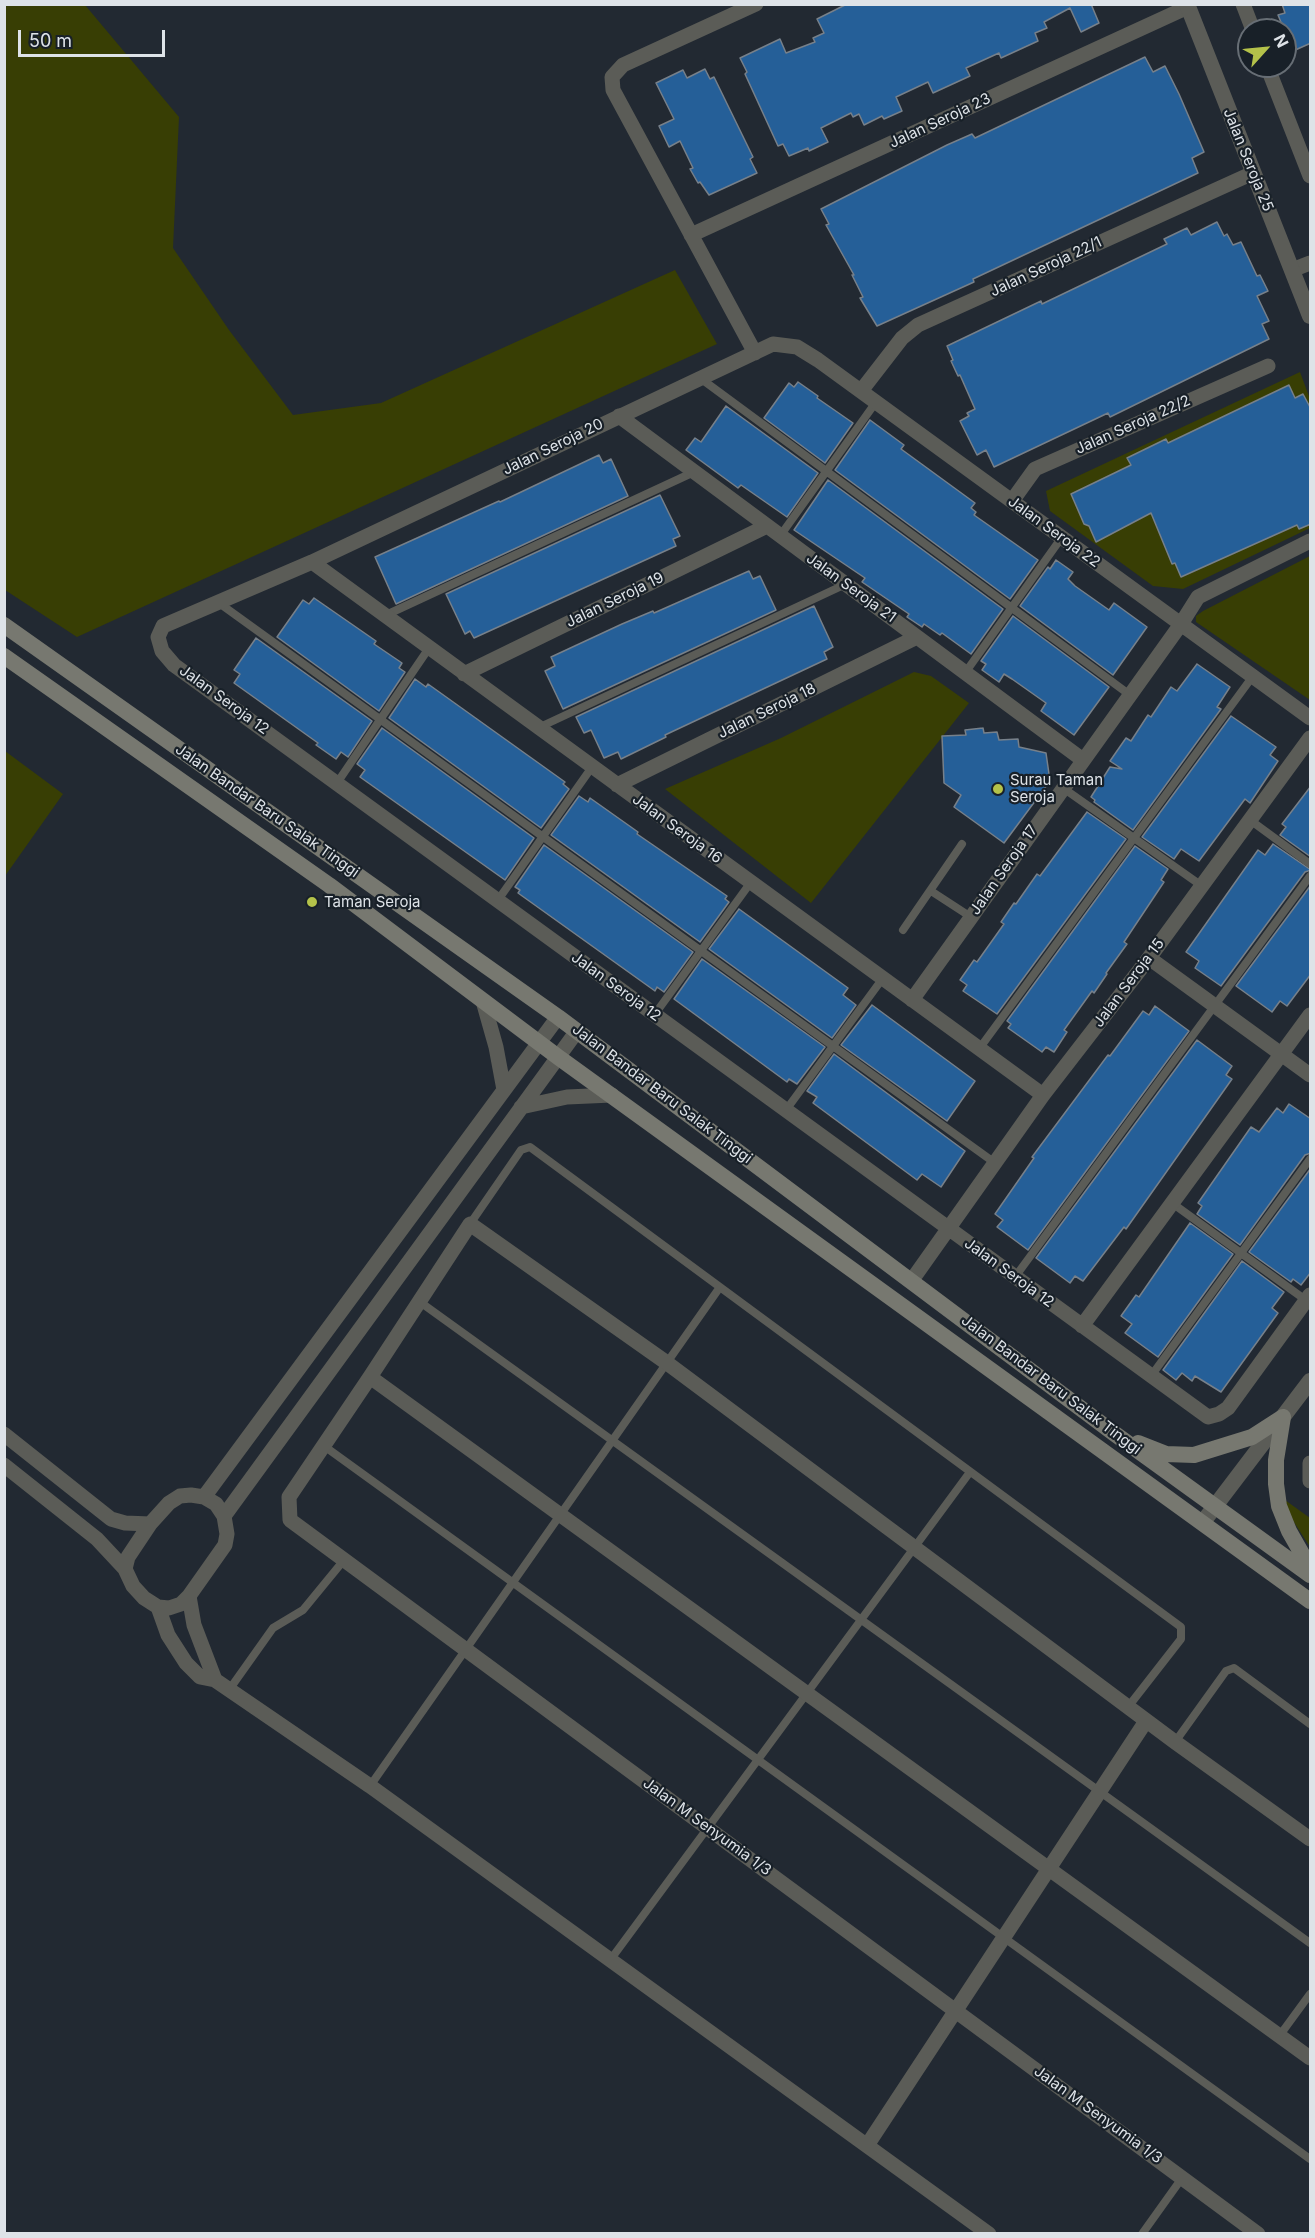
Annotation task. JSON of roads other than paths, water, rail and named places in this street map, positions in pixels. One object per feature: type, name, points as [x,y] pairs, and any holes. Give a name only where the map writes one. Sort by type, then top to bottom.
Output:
[{"type":"main road","name":"Jalan Bandar Baru Salak Tinggi","points":[[4,625],[558,1017],[1115,1434],[1311,1575]]},
{"type":"main road","name":"Jalan Bandar Baru Salak Tinggi","points":[[4,656],[329,885],[558,1057],[1311,1601]]},
{"type":"main road","points":[[1115,1434],[1166,1454],[1194,1455],[1252,1437],[1283,1417]]},
{"type":"main road","points":[[1283,1417],[1276,1460],[1279,1506],[1295,1542],[1311,1568]]},
{"type":"street","points":[[755,352],[613,90],[612,77],[623,65],[756,4]]},
{"type":"street","name":"Jalan Seroja 25","points":[[1188,6],[1311,315]]},
{"type":"street","name":"Jalan Seroja 23","points":[[691,235],[1188,6]]},
{"type":"street","points":[[1272,78],[1311,176]]},
{"type":"street","name":"Jalan Seroja 22/1","points":[[861,391],[902,338],[918,325],[1253,173]]},
{"type":"street","points":[[1292,270],[1311,263]]},
{"type":"street","name":"Jalan Seroja 20","points":[[312,562],[773,344],[797,347]]},
{"type":"street","name":"Jalan Seroja 22","points":[[797,347],[1311,718]]},
{"type":"street","name":"Jalan Seroja 22/2","points":[[1012,501],[1035,469],[1268,366]]},
{"type":"street","name":"Jalan Seroja 21","points":[[619,416],[1083,760]]},
{"type":"street","name":"Jalan Seroja 19","points":[[464,674],[767,526]]},
{"type":"street","name":"Jalan Seroja 17","points":[[912,1000],[1198,597],[1311,541]]},
{"type":"street","name":"Jalan Seroja 12","points":[[312,562],[163,626],[158,637],[162,651],[174,665],[1208,1417],[1228,1408],[1309,1298]]},
{"type":"street","name":"Jalan Seroja 16","points":[[312,562],[1043,1095]]},
{"type":"street","name":"Jalan Seroja 18","points":[[617,785],[917,637]]},
{"type":"street","name":"Jalan Seroja 15","points":[[912,1280],[1043,1095],[1149,958],[1311,738]]},
{"type":"street","points":[[1149,958],[1311,1075]]},
{"type":"street","points":[[483,1001],[496,1047],[504,1090]]},
{"type":"street","points":[[1082,1326],[1311,1015]]},
{"type":"street","points":[[204,1497],[558,1017]]},
{"type":"street","points":[[224,1516],[577,1031]]},
{"type":"street","points":[[521,1107],[567,1097],[612,1095]]},
{"type":"street","points":[[470,1224],[667,1363],[1175,1742],[1311,1839]]},
{"type":"street","name":"Jalan M Senyumia 1/3","points":[[470,1224],[289,1497],[290,1520],[1258,2234]]},
{"type":"street","points":[[370,1377],[1311,2058]]},
{"type":"street","points":[[1203,1522],[1311,1381]]},
{"type":"street","points":[[4,1434],[111,1519],[125,1523],[150,1524]]},
{"type":"street","points":[[1311,1463],[1311,1480]]},
{"type":"street","points":[[4,1465],[97,1539],[125,1569],[133,1586],[144,1598],[158,1607],[169,1608],[181,1604],[189,1596],[225,1545],[227,1534],[224,1516],[216,1504],[204,1497],[180,1496],[169,1503],[150,1524],[128,1557],[125,1569]]},
{"type":"street","points":[[189,1596],[194,1625],[216,1680]]},
{"type":"street","points":[[158,1607],[168,1635],[186,1664],[200,1677],[216,1680],[370,1786],[868,2144],[989,2234]]},
{"type":"street","points":[[868,2144],[1146,1720]]},
{"type":"lane","points":[[700,378],[1130,695]]},
{"type":"lane","points":[[780,536],[876,402]]},
{"type":"lane","points":[[385,616],[694,472]]},
{"type":"lane","points":[[965,673],[1062,537]]},
{"type":"lane","points":[[538,728],[846,584]]},
{"type":"lane","points":[[218,602],[995,1163]]},
{"type":"lane","points":[[337,783],[429,648]]},
{"type":"lane","points":[[979,1049],[1252,676]]},
{"type":"lane","points":[[498,900],[592,767]]},
{"type":"lane","points":[[1063,788],[1202,886]]},
{"type":"lane","points":[[1250,820],[1311,864]]},
{"type":"lane","points":[[903,930],[962,844]]},
{"type":"lane","points":[[1016,1278],[1311,876]]},
{"type":"lane","points":[[655,1014],[751,882]]},
{"type":"lane","points":[[931,891],[972,917]]},
{"type":"lane","points":[[786,1110],[883,978]]},
{"type":"lane","points":[[470,1224],[521,1150],[530,1147],[1181,1627],[1181,1639],[1128,1707]]},
{"type":"lane","points":[[1151,1376],[1311,1159]]},
{"type":"lane","points":[[1172,1203],[1309,1298]]},
{"type":"lane","points":[[370,1786],[720,1287]]},
{"type":"lane","points":[[420,1302],[1311,1943]]},
{"type":"lane","points":[[324,1446],[1311,2158]]},
{"type":"lane","points":[[611,1959],[970,1472]]},
{"type":"lane","points":[[229,1690],[273,1628],[303,1610],[344,1560]]},
{"type":"lane","points":[[1175,1742],[1226,1671],[1234,1668],[1311,1724]]},
{"type":"lane","points":[[1280,2036],[1311,1994]]},
{"type":"lane","points":[[1142,2234],[1182,2178]]},
{"type":"place","name":"Surau Taman Seroja","points":[[998,789]]},
{"type":"place","name":"Taman Seroja","points":[[312,902]]}]
